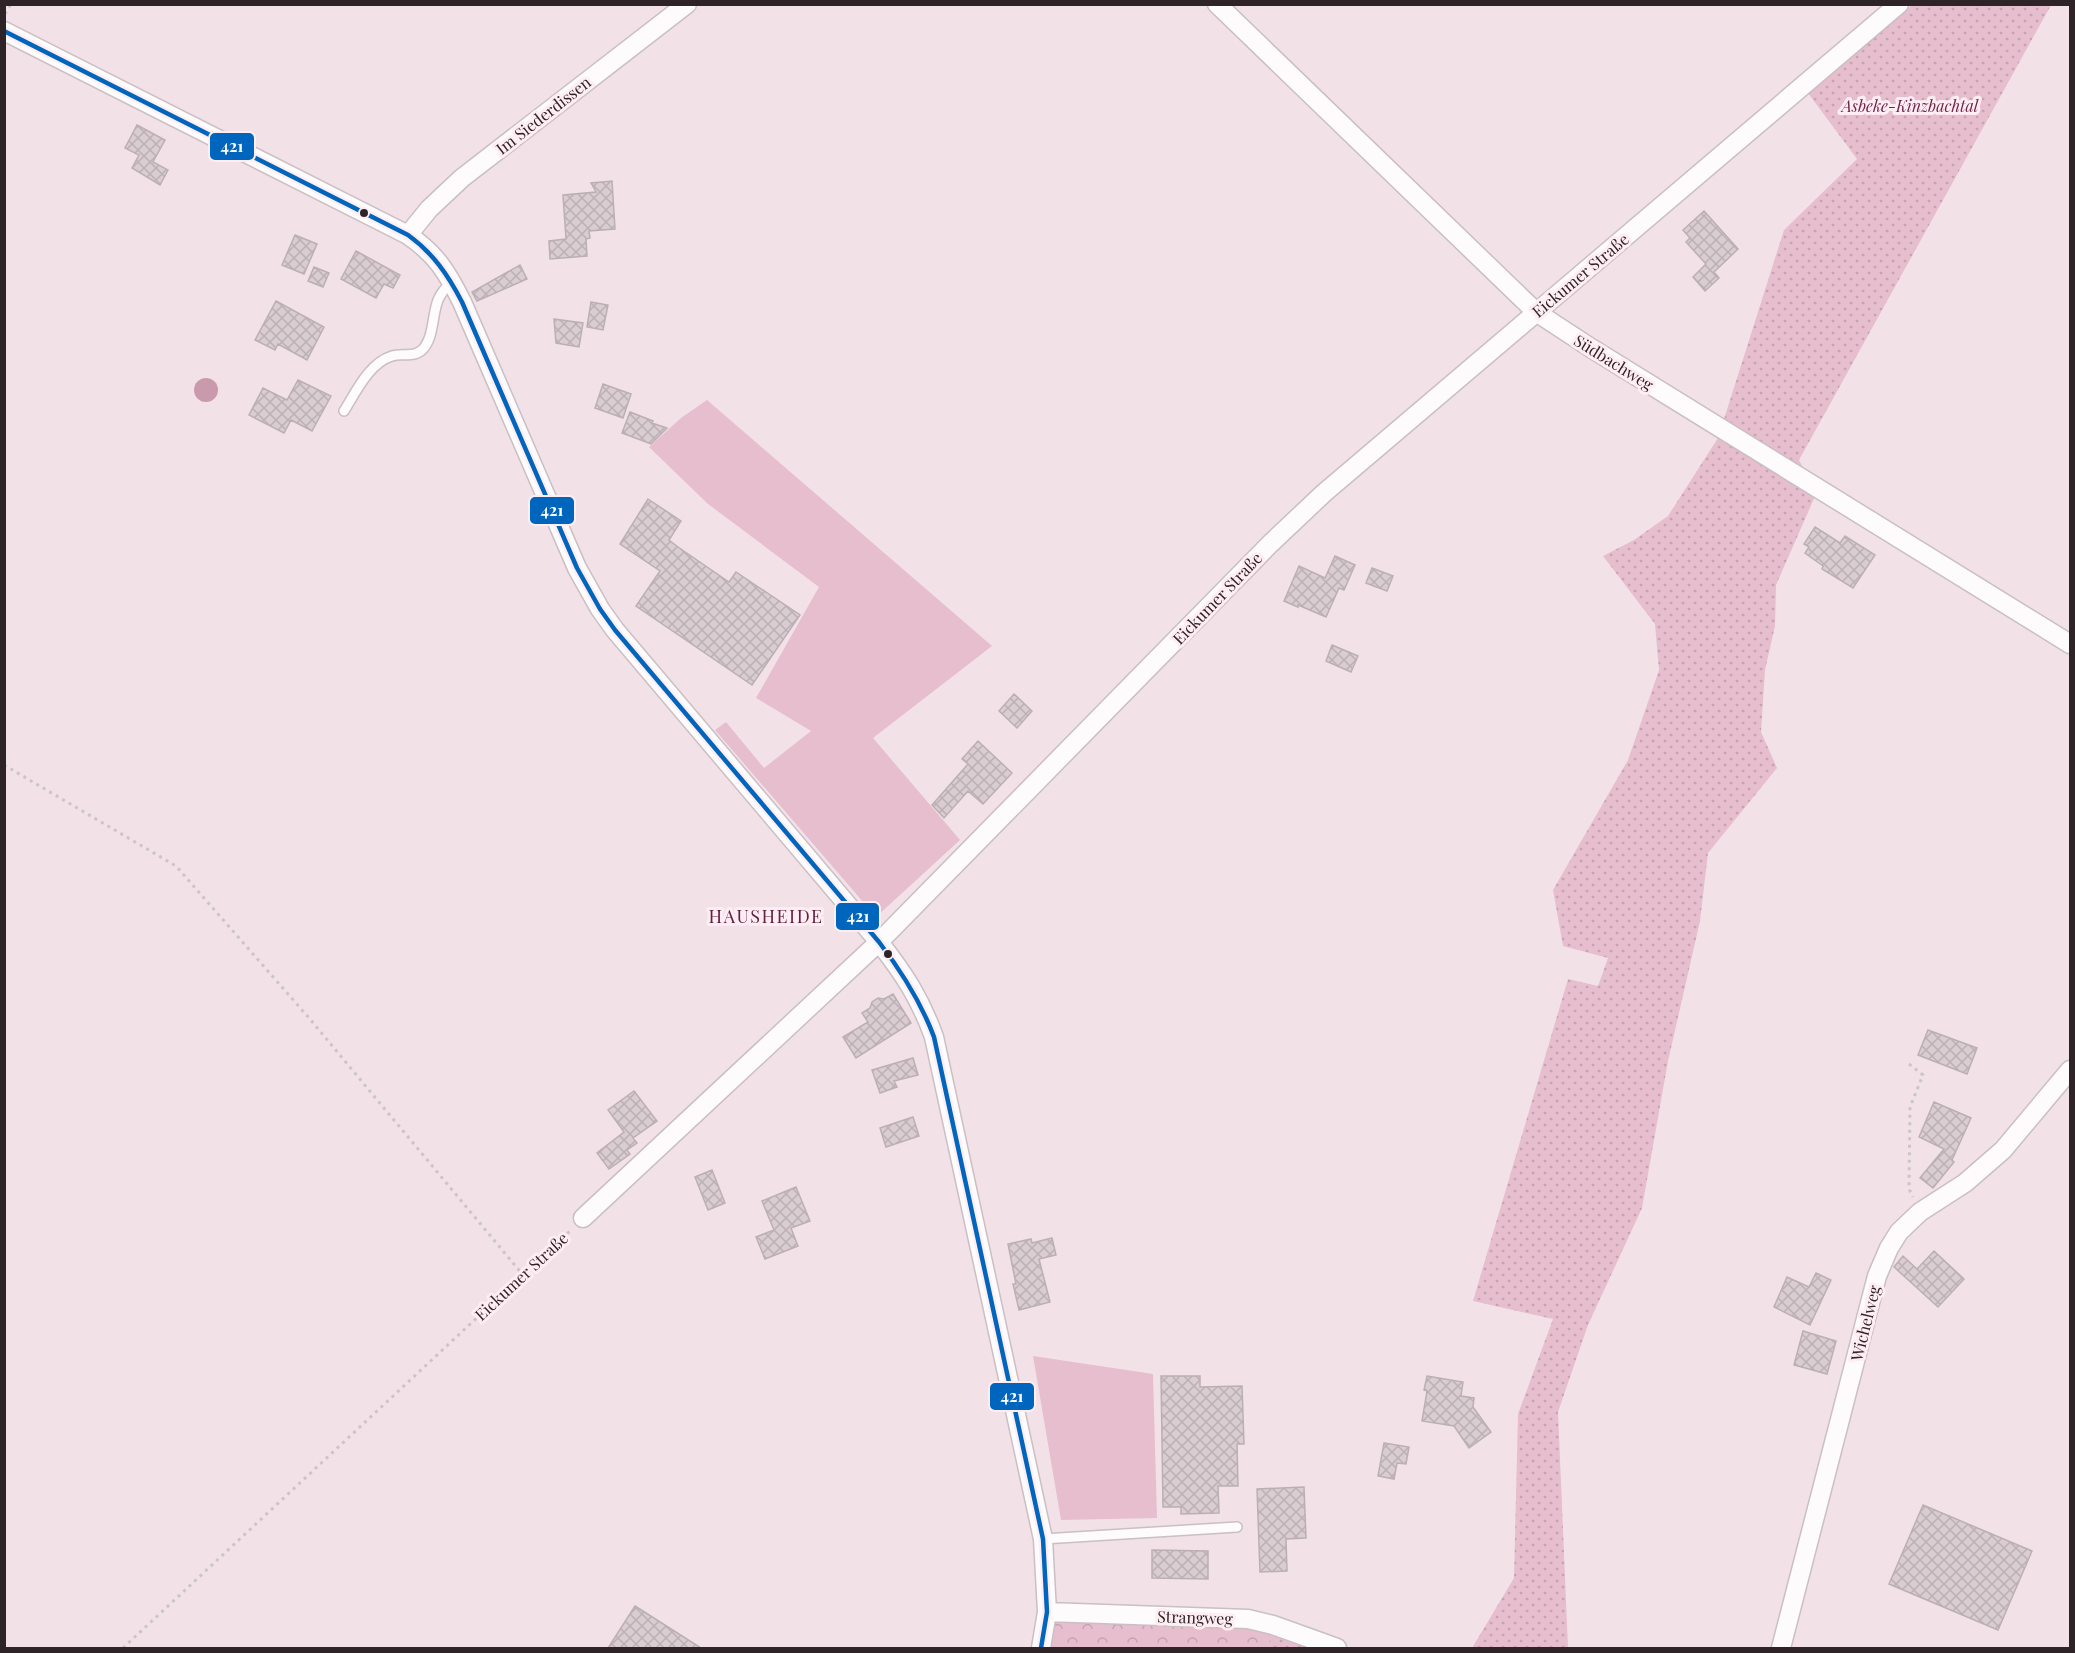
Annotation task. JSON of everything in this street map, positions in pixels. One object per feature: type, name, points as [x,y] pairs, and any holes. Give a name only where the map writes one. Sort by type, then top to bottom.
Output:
[{"type":"street","name":"Im Siederdissen","points":[[408,236],[429,209],[462,178],[687,4]]},
{"type":"street","name":"Südbachweg","points":[[1217,4],[1536,312],[2070,644]]},
{"type":"street","name":"Eickumer Straße","points":[[583,1218],[879,942],[1270,544],[1324,493],[1899,4]]},
{"type":"street","points":[[4,31],[408,236],[431,253],[452,281],[577,568],[600,609],[615,630],[903,972],[918,997],[934,1037],[1043,1539],[1047,1612],[1041,1648]]},
{"type":"street","name":"Wichelweg","points":[[1781,1648],[1877,1276],[1889,1248],[1899,1232],[1920,1212],[1965,1183],[2003,1150],[2070,1070]]},
{"type":"street","name":"Strangweg","points":[[1047,1612],[1248,1619],[1274,1625],[1337,1648]]},
{"type":"lane","points":[[344,411],[367,375],[379,363],[396,354],[415,355],[427,344],[438,299],[452,281]]},
{"type":"lane","points":[[1043,1539],[1237,1527]]},
{"type":"path","points":[[4,15],[11,4]]},
{"type":"path","points":[[4,765],[176,866],[309,1018],[523,1275]]},
{"type":"path","points":[[1909,1064],[1923,1075],[1911,1107],[1910,1138],[1910,1189],[1920,1212]]},
{"type":"path","name":"Eickumer Straße","points":[[123,1648],[583,1218]]},
{"type":"green space","name":"Asbeke-Kinzbachtal","points":[[1912,5],[2051,5],[1799,460],[1816,494],[1776,585],[1775,626],[1765,670],[1761,732],[1777,768],[1708,853],[1700,921],[1668,1061],[1642,1208],[1588,1325],[1558,1412],[1568,1648],[1472,1648],[1514,1578],[1518,1414],[1553,1319],[1473,1301],[1568,979],[1598,986],[1608,958],[1563,946],[1553,890],[1628,760],[1659,670],[1655,624],[1603,556],[1634,540],[1668,516],[1718,438],[1784,230],[1857,159],[1808,93]]},
{"type":"green space","points":[[707,400],[992,646],[873,738],[960,840],[876,917],[715,730],[726,722],[764,768],[811,731],[756,698],[819,587],[708,504],[649,447],[681,418]]},
{"type":"green space","points":[[1033,1356],[1153,1374],[1157,1518],[1061,1520]]},
{"type":"green space","points":[[1051,1618],[1253,1628],[1303,1648],[1047,1648]]},
{"type":"green space","points":[[1278,1629],[1328,1648],[1265,1648]]},
{"type":"shaded area","points":[[206,378],[214,382],[218,390],[214,398],[206,402],[198,398],[194,390],[198,382]]},
{"type":"building","points":[[137,125],[165,140],[153,162],[168,170],[160,185],[132,168],[139,155],[125,148]]},
{"type":"building","points":[[612,181],[615,229],[589,231],[590,238],[586,239],[587,256],[550,259],[549,241],[566,239],[563,195],[596,192],[591,183]]},
{"type":"building","points":[[1704,211],[1738,249],[1714,272],[1719,278],[1705,291],[1693,277],[1706,264],[1686,242],[1690,238],[1683,230]]},
{"type":"building","points":[[295,235],[317,244],[304,274],[282,265]]},
{"type":"building","points":[[356,251],[400,275],[393,288],[384,284],[376,298],[341,279]]},
{"type":"building","points":[[520,265],[527,279],[477,301],[472,292]]},
{"type":"building","points":[[314,267],[329,273],[323,287],[308,281]]},
{"type":"building","points":[[276,301],[324,327],[307,360],[278,344],[275,350],[255,340]]},
{"type":"building","points":[[591,302],[608,305],[603,330],[587,327]]},
{"type":"building","points":[[554,319],[583,323],[579,347],[556,343]]},
{"type":"building","points":[[298,380],[331,396],[312,431],[291,420],[284,433],[249,415],[263,388],[287,400]]},
{"type":"building","points":[[603,384],[631,394],[623,418],[595,408]]},
{"type":"building","points":[[630,412],[667,428],[651,444],[622,433]]},
{"type":"building","points":[[648,499],[681,521],[669,540],[678,547],[729,582],[736,572],[800,615],[752,685],[636,606],[660,571],[620,544]]},
{"type":"building","points":[[1815,527],[1840,543],[1845,536],[1875,555],[1853,588],[1822,569],[1823,566],[1805,553],[1809,547],[1804,544]]},
{"type":"building","points":[[1335,556],[1355,565],[1344,590],[1339,588],[1326,617],[1284,601],[1299,566],[1325,578]]},
{"type":"building","points":[[1372,568],[1393,576],[1387,591],[1366,583]]},
{"type":"building","points":[[1332,645],[1358,656],[1351,672],[1326,661]]},
{"type":"building","points":[[1014,694],[1032,711],[1017,728],[999,711]]},
{"type":"building","points":[[978,741],[1012,773],[983,804],[968,791],[944,818],[932,805],[968,764],[962,759]]},
{"type":"building","points":[[893,994],[911,1023],[856,1058],[843,1037],[868,1022],[862,1013],[870,1008],[872,1002]]},
{"type":"building","points":[[1928,1030],[1977,1048],[1967,1074],[1918,1055]]},
{"type":"building","points":[[913,1058],[918,1075],[894,1081],[897,1087],[880,1093],[872,1070]]},
{"type":"building","points":[[634,1091],[657,1121],[633,1138],[637,1143],[627,1150],[630,1154],[609,1169],[597,1153],[624,1132],[608,1110]]},
{"type":"building","points":[[1934,1102],[1971,1118],[1952,1160],[1954,1162],[1933,1188],[1920,1178],[1944,1149],[1919,1137]]},
{"type":"building","points":[[913,1117],[919,1136],[886,1147],[880,1128]]},
{"type":"building","points":[[712,1170],[725,1203],[708,1210],[695,1177]]},
{"type":"building","points":[[796,1187],[810,1221],[791,1228],[798,1246],[765,1259],[756,1237],[774,1230],[762,1201]]},
{"type":"building","points":[[1052,1238],[1056,1255],[1039,1259],[1050,1302],[1019,1310],[1008,1244],[1031,1239],[1032,1243]]},
{"type":"building","points":[[1934,1251],[1964,1279],[1938,1307],[1894,1267],[1903,1256],[1917,1269]]},
{"type":"building","points":[[1816,1273],[1831,1280],[1810,1325],[1774,1307],[1787,1277],[1809,1287]]},
{"type":"building","points":[[1803,1331],[1836,1341],[1827,1374],[1794,1365]]},
{"type":"building","points":[[1161,1376],[1200,1376],[1200,1387],[1242,1386],[1244,1444],[1237,1444],[1238,1486],[1218,1486],[1219,1513],[1181,1514],[1181,1507],[1163,1507]]},
{"type":"building","points":[[1427,1376],[1463,1382],[1461,1396],[1474,1398],[1473,1407],[1491,1432],[1469,1448],[1454,1426],[1422,1421]]},
{"type":"building","points":[[1384,1443],[1409,1447],[1406,1464],[1397,1463],[1394,1479],[1378,1476]]},
{"type":"building","points":[[1304,1487],[1306,1538],[1286,1539],[1287,1571],[1260,1572],[1257,1489]]},
{"type":"building","points":[[1923,1505],[2032,1551],[1998,1630],[1889,1584]]},
{"type":"building","points":[[1152,1550],[1208,1551],[1208,1579],[1152,1578]]},
{"type":"building","points":[[635,1606],[701,1648],[608,1648]]},
{"type":"transit line","name":"421","points":[[4,31],[408,235],[432,257],[462,302],[577,568],[600,609],[615,630],[879,942],[903,976],[917,999],[934,1037],[1043,1539],[1047,1612],[1041,1648]]},
{"type":"district","name":"HAUSHEIDE","points":[[766,916]]}]
